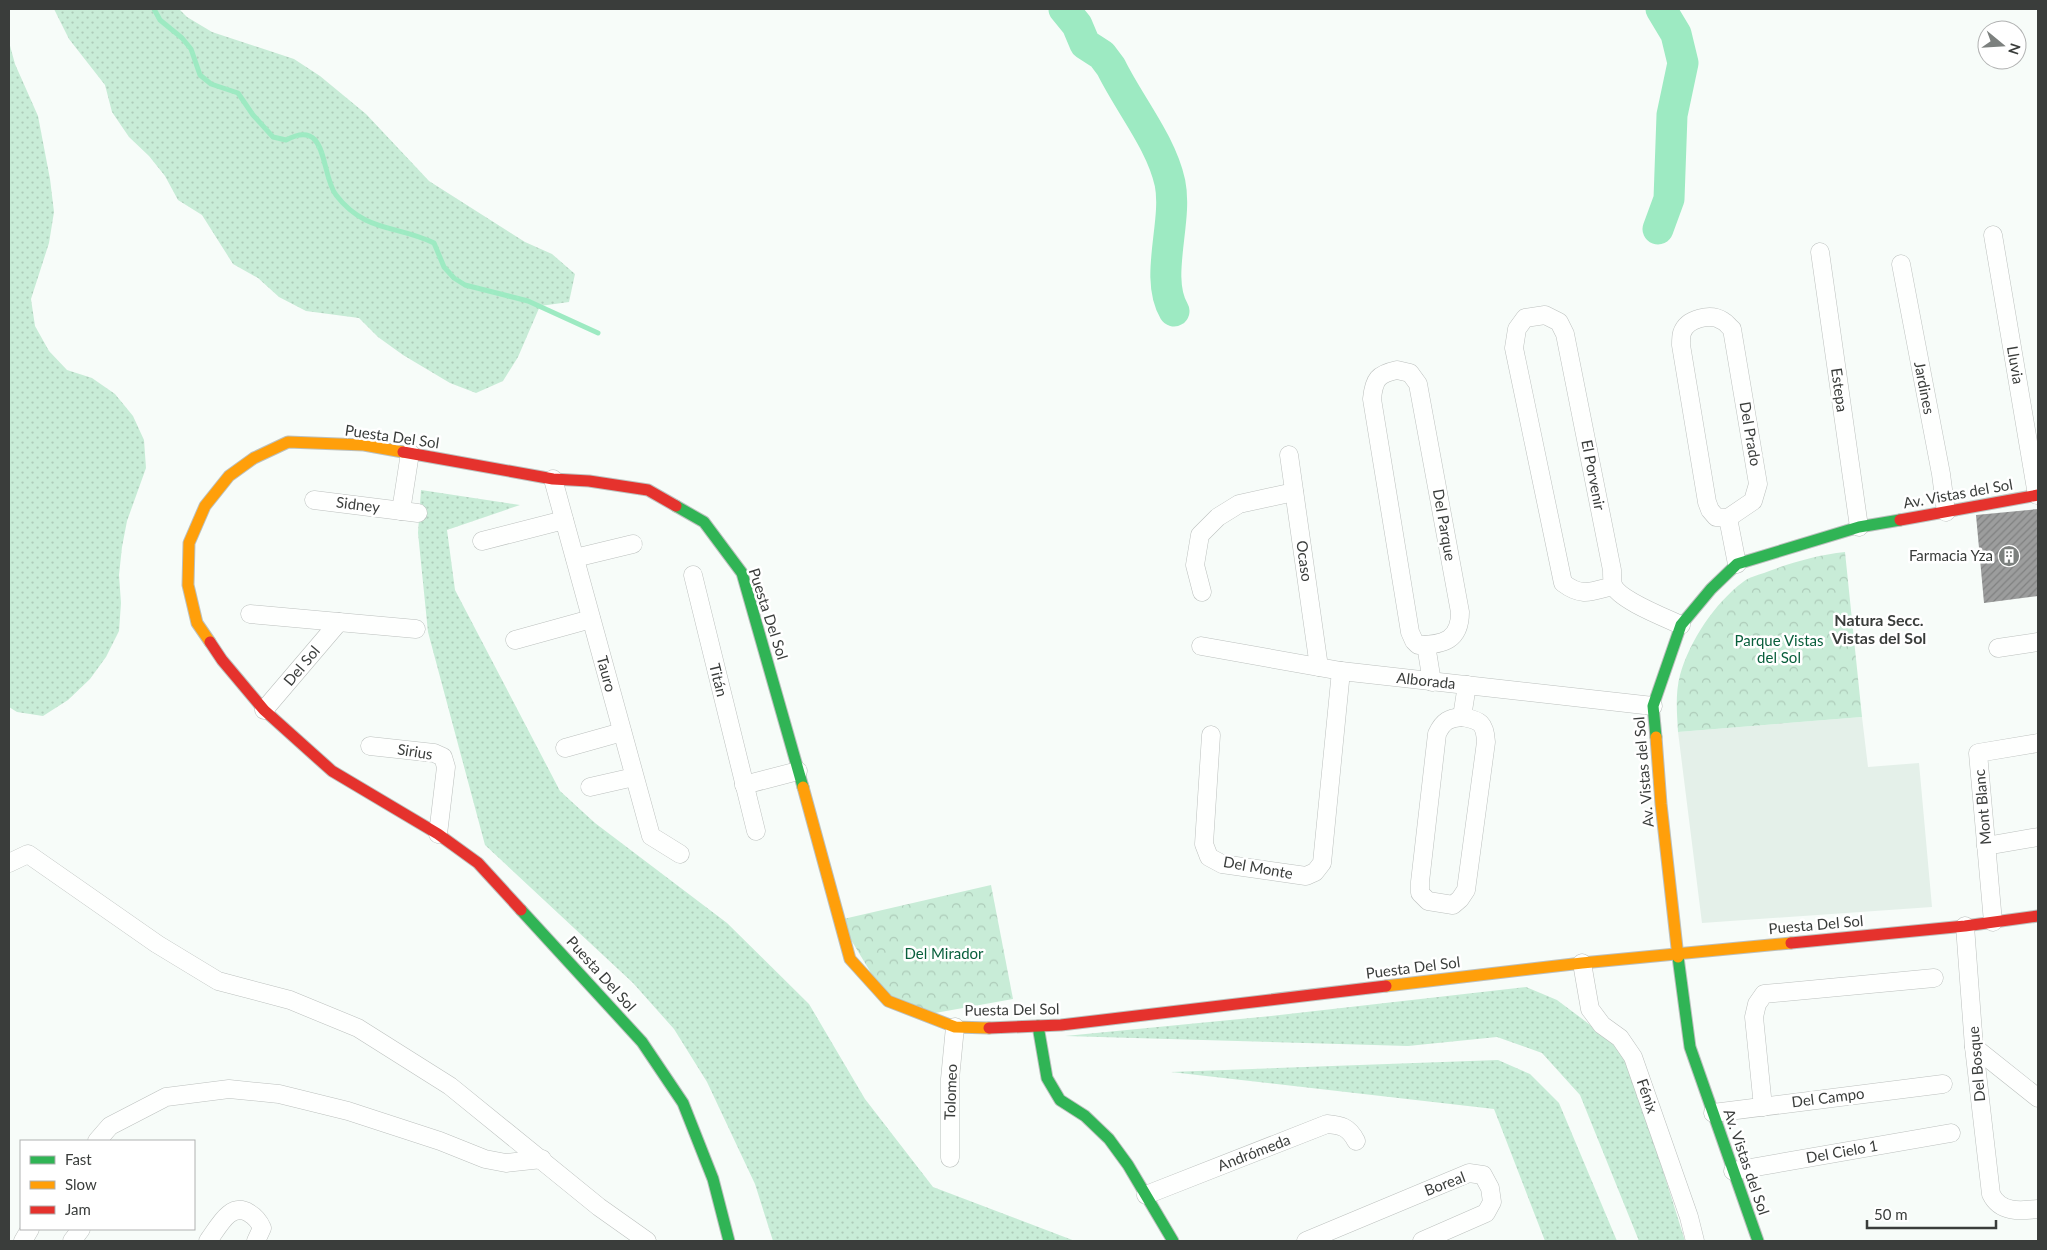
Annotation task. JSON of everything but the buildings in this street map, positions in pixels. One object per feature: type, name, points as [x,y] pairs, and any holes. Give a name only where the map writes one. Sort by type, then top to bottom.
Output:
[{"type":"street","name":"Lluvia","points":[[1993,235],[2038,495]]},
{"type":"street","name":"Estepa","points":[[1820,252],[1859,527]]},
{"type":"street","name":"Jardines","points":[[1901,264],[1941,474],[1946,512]]},
{"type":"street","name":"El Porvenir","points":[[1545,315],[1559,322],[1565,334],[1612,570],[1613,586],[1585,593],[1573,591],[1563,583],[1514,348],[1517,329],[1525,318],[1545,315]]},
{"type":"street","name":"Del Prado","points":[[1716,318],[1724,321],[1732,329],[1758,484],[1753,501],[1728,518],[1716,517],[1710,510],[1680,345],[1682,333],[1688,324],[1697,319],[1716,318]]},
{"type":"street","name":"Del Parque","points":[[1398,370],[1410,373],[1418,384],[1460,612],[1460,622],[1456,633],[1446,641],[1426,645],[1418,645],[1410,632],[1372,399],[1373,383],[1383,373],[1398,370]]},
{"type":"street","name":"Puesta Del Sol","points":[[729,1241],[713,1179],[683,1103],[642,1042],[478,863],[438,834],[332,771],[264,710],[222,660],[197,623],[188,585],[189,543],[205,506],[229,476],[254,458],[288,442],[364,445],[553,479],[589,481],[648,490],[704,522],[742,573],[850,959],[888,1001],[955,1027],[1008,1028],[1038,1026],[1582,963],[1965,926],[2038,916]]},
{"type":"street","name":"Sidney","points":[[314,500],[410,512],[410,453]]},
{"type":"street","name":"Ocaso","points":[[1289,455],[1318,667]]},
{"type":"street","name":"Tauro","points":[[553,479],[651,836],[680,854]]},
{"type":"street","points":[[1202,592],[1195,564],[1200,535],[1218,517],[1239,504],[1294,492]]},
{"type":"street","name":"Av. Vistas del Sol","points":[[1758,1241],[1690,1047],[1678,953],[1661,804],[1653,706],[1681,625],[1711,589],[1737,564],[1859,527],[2038,495]]},
{"type":"street","points":[[1728,518],[1737,564]]},
{"type":"street","points":[[482,542],[564,520]]},
{"type":"street","points":[[575,558],[633,544]]},
{"type":"street","name":"Titán","points":[[693,575],[756,831]]},
{"type":"street","points":[[1613,586],[1628,599],[1681,625]]},
{"type":"street","points":[[250,614],[416,629]]},
{"type":"street","points":[[515,640],[591,619]]},
{"type":"street","name":"Del Sol","points":[[264,710],[339,622]]},
{"type":"street","points":[[1998,648],[2038,642]]},
{"type":"street","points":[[1426,645],[1432,682]]},
{"type":"street","name":"Alborada","points":[[1201,646],[1342,671],[1653,706]]},
{"type":"street","name":"Del Monte","points":[[1211,735],[1204,844],[1210,857],[1222,864],[1288,874],[1306,876],[1315,872],[1322,863],[1342,671]]},
{"type":"street","points":[[1462,716],[1466,685]]},
{"type":"street","points":[[1462,716],[1476,720],[1485,729],[1486,742],[1466,890],[1453,905],[1428,901],[1420,893],[1437,734],[1442,724],[1451,718],[1462,716]]},
{"type":"street","points":[[565,748],[622,732]]},
{"type":"street","name":"Mont Blanc","points":[[1993,922],[1978,753],[2038,743]]},
{"type":"street","name":"Sirius","points":[[370,746],[434,752],[443,757],[446,767],[438,834]]},
{"type":"street","points":[[744,785],[798,771]]},
{"type":"street","points":[[590,787],[634,777]]},
{"type":"street","points":[[1986,846],[2038,837]]},
{"type":"street","points":[[9,863],[28,854],[157,944],[218,981],[290,1000],[358,1028],[450,1086],[599,1207],[646,1241]]},
{"type":"street","name":"Del Bosque","points":[[1965,926],[1974,1047],[1991,1194],[2001,1206],[2011,1210],[2038,1209]]},
{"type":"street","name":"Fénix","points":[[1582,963],[1590,1010],[1602,1025],[1620,1038],[1633,1057],[1689,1217],[1695,1241]]},
{"type":"street","points":[[1762,1107],[1754,1017],[1757,1004],[1764,994],[1934,978]]},
{"type":"street","points":[[1038,1026],[1047,1078],[1060,1100],[1085,1116],[1110,1139],[1174,1241]]},
{"type":"street","name":"Tolomeo","points":[[950,1158],[950,1079],[955,1027]]},
{"type":"street","points":[[1974,1047],[2038,1098]]},
{"type":"street","name":"Del Campo","points":[[1713,1113],[1943,1084]]},
{"type":"street","points":[[98,1140],[110,1126],[166,1097],[228,1088],[279,1094],[348,1111],[440,1141],[486,1159],[506,1163],[542,1159]]},
{"type":"street","name":"Andrómeda","points":[[1146,1195],[1327,1124],[1341,1125],[1352,1131],[1356,1141]]},
{"type":"street","name":"Del Cielo 1","points":[[1733,1171],[1951,1133]]},
{"type":"street","name":"Boreal","points":[[1306,1241],[1469,1173],[1483,1175],[1490,1188],[1492,1202],[1486,1213],[1422,1241]]},
{"type":"street","points":[[208,1241],[230,1211],[244,1210],[259,1221],[262,1228],[256,1241]]},
{"type":"street","points":[[23,1241],[29,1230]]},
{"type":"street","points":[[72,1241],[80,1230]]},
{"type":"shaded area","points":[[1862,717],[1868,767],[1919,763],[1932,907],[1702,923],[1678,732]]},
{"type":"green space","points":[[54,9],[179,9],[187,17],[212,32],[294,59],[320,76],[366,114],[429,181],[525,242],[552,254],[575,274],[569,302],[540,306],[518,357],[503,381],[476,393],[450,383],[403,355],[378,337],[359,318],[306,311],[279,297],[258,278],[233,264],[202,215],[178,200],[165,176],[149,156],[129,137],[112,112],[105,85],[69,39]]},
{"type":"green space","points":[[9,42],[15,64],[38,116],[54,212],[49,243],[31,299],[35,326],[49,351],[67,370],[92,378],[115,394],[133,416],[144,440],[146,468],[127,521],[122,547],[119,575],[121,603],[119,631],[106,657],[90,679],[68,700],[43,716],[17,712],[9,707]]},
{"type":"green space","points":[[421,490],[520,505],[447,530],[455,590],[560,791],[595,823],[727,923],[809,1004],[865,1099],[933,1187],[1075,1241],[773,1241],[755,1184],[707,1082],[674,1029],[633,983],[485,845],[428,632],[418,533]]},
{"type":"green space","name":"Parque Vistas del Sol","points":[[1845,552],[1862,717],[1678,732],[1677,689],[1684,662],[1705,623],[1723,600],[1751,577],[1804,560]]},
{"type":"green space","name":"Del Mirador","points":[[991,885],[1013,999],[924,1015],[888,1001],[839,920]]},
{"type":"green space","points":[[1526,987],[1557,1000],[1585,1021],[1611,1041],[1630,1065],[1685,1241],[1639,1241],[1580,1095],[1542,1053],[1497,1037],[1408,1046],[1065,1036],[1271,1016]]},
{"type":"green space","points":[[1498,1060],[1530,1074],[1559,1103],[1617,1241],[1545,1241],[1494,1109],[1171,1072]]},
{"type":"waterway","points":[[154,9],[160,20],[182,38],[191,49],[200,75],[211,84],[238,93],[253,115],[273,137],[286,140],[300,135],[310,136],[316,142],[321,151],[331,186],[336,195],[358,216],[382,227],[421,237],[434,243],[444,267],[454,278],[465,285],[528,301],[598,333]]},
{"type":"waterway","points":[[1064,9],[1077,25],[1085,44],[1102,55],[1111,67],[1152,138],[1166,168],[1172,198],[1166,282],[1168,297],[1174,311]]},
{"type":"waterway","points":[[1658,229],[1669,199],[1672,115],[1683,63],[1676,34],[1661,9]]},
{"type":"traffic: fast","points":[[676,506],[704,522],[742,573],[803,787]]},
{"type":"traffic: fast","points":[[1656,737],[1653,706],[1681,625],[1711,589],[1737,564],[1859,527],[1900,520]]},
{"type":"traffic: fast","points":[[521,910],[642,1042],[683,1103],[713,1179],[729,1241]]},
{"type":"traffic: fast","points":[[1678,957],[1690,1047],[1758,1241]]},
{"type":"traffic: fast","points":[[1038,1026],[1047,1078],[1060,1100],[1085,1116],[1109,1139],[1128,1165],[1173,1241]]},
{"type":"traffic: slow","points":[[210,642],[197,623],[188,585],[189,543],[205,506],[229,476],[254,458],[288,442],[364,445],[403,452]]},
{"type":"traffic: slow","points":[[1656,737],[1661,804],[1678,957]]},
{"type":"traffic: slow","points":[[803,787],[850,959],[888,1001],[955,1027],[989,1028]]},
{"type":"traffic: slow","points":[[1386,986],[1582,963],[1791,943]]},
{"type":"traffic: jam","points":[[403,452],[553,479],[589,481],[648,490],[676,506]]},
{"type":"traffic: jam","points":[[1900,520],[2038,495]]},
{"type":"traffic: jam","points":[[210,642],[222,660],[264,710],[332,771],[438,834],[478,863],[521,910]]},
{"type":"traffic: jam","points":[[1791,943],[1965,926],[2038,916]]},
{"type":"traffic: jam","points":[[989,1028],[1061,1025],[1386,986]]},
{"type":"place","name":"Farmacia Yza","points":[[2009,556]]},
{"type":"district","name":"Natura Secc. Vistas del Sol","points":[[1879,629]]}]
